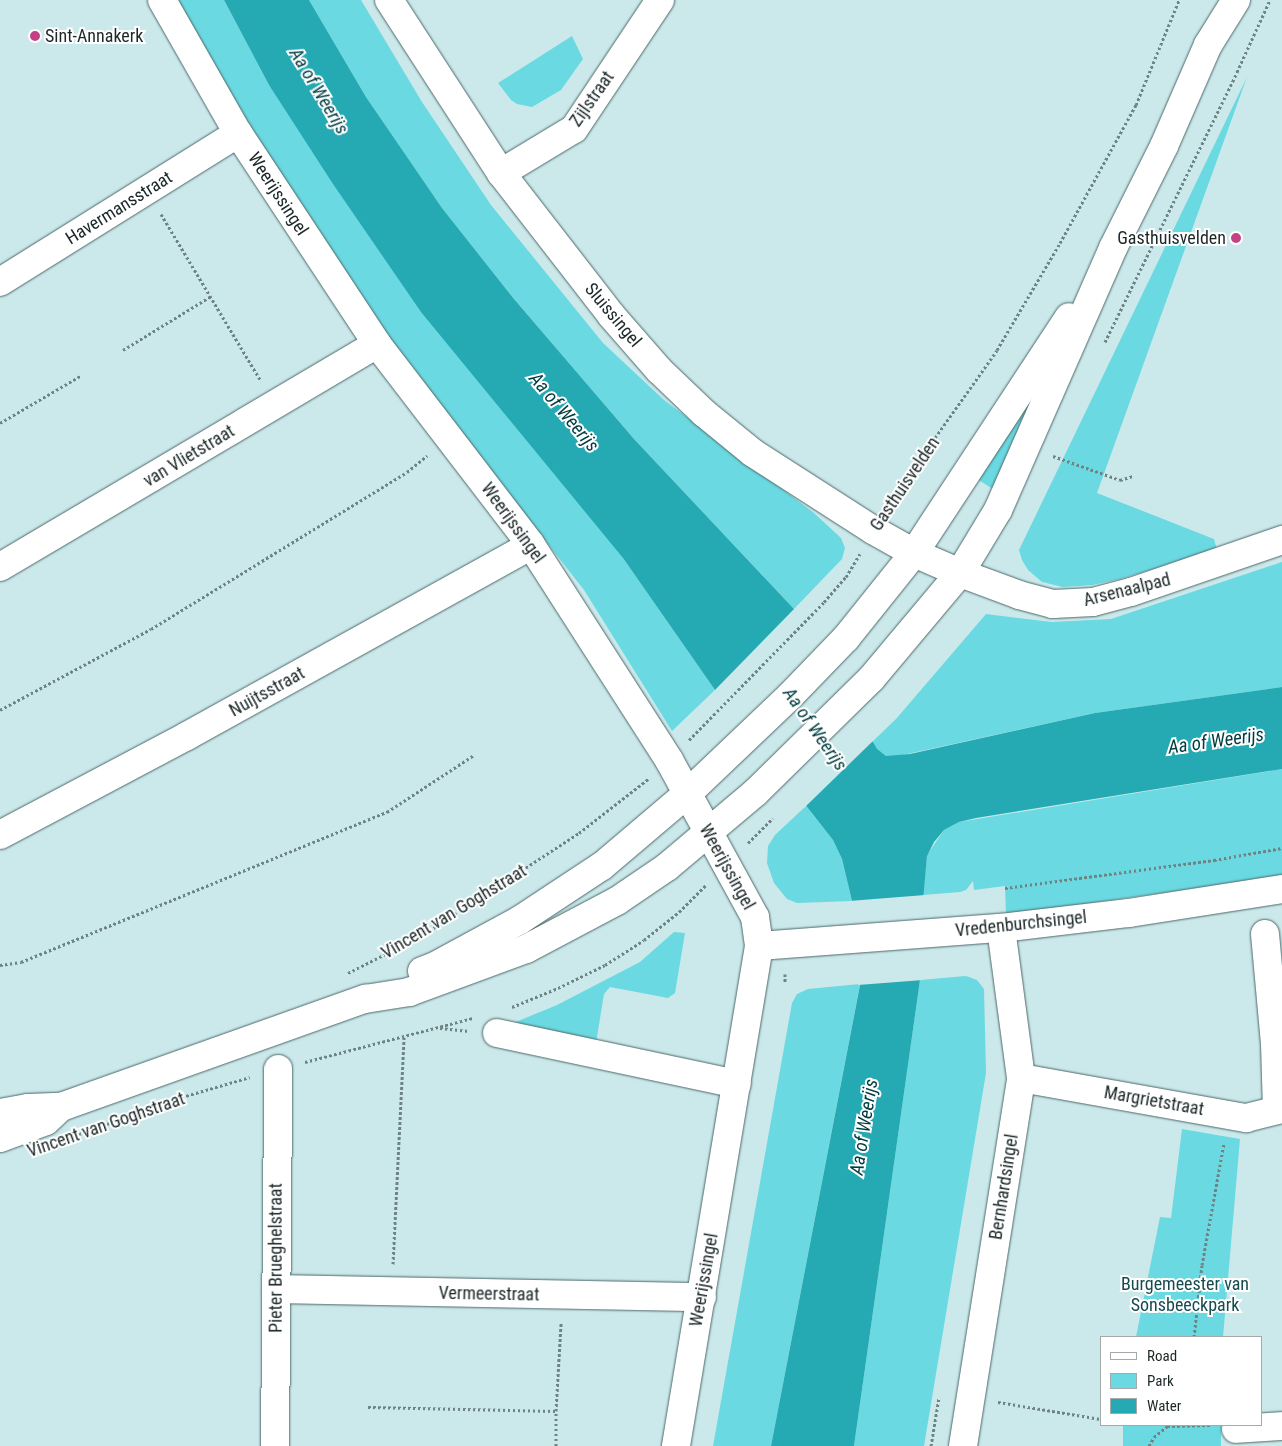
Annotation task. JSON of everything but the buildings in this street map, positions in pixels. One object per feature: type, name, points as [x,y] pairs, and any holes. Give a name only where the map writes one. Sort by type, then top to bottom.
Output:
[{"type":"street","name":"Weerijssingel","points":[[162,0],[238,133],[377,344],[531,545],[669,760],[708,834],[735,856],[755,917],[759,946],[676,1446]]},
{"type":"street","name":"Sluissingel","points":[[389,0],[501,173],[611,315],[658,370],[704,413],[753,452],[873,530],[914,553]]},
{"type":"street","name":"Zijlstraat","points":[[501,173],[574,129],[660,0]]},
{"type":"street","points":[[1208,45],[1216,0]]},
{"type":"street","points":[[960,573],[998,510],[1113,248],[1164,146],[1208,45],[1236,0]]},
{"type":"street","name":"Havermansstraat","points":[[0,282],[238,133]]},
{"type":"street","points":[[914,553],[1113,248]]},
{"type":"street","name":"van Vlietstraat","points":[[0,567],[377,344]]},
{"type":"street","name":"Arsenaalpad","points":[[914,553],[1019,595],[1053,604],[1093,602],[1131,592],[1282,540]]},
{"type":"street","name":"Nuijtsstraat","points":[[0,835],[187,736],[531,545]]},
{"type":"street","name":"Vincent van Goghstraat","points":[[365,1000],[406,977],[435,966],[520,920],[602,866],[687,794],[790,696],[846,638],[914,553]]},
{"type":"street","name":"Vincent van Goghstraat","points":[[0,1113],[28,1108],[61,1107],[365,1000],[409,992],[526,949],[617,901],[667,868],[756,792],[871,679],[960,573]]},
{"type":"street","name":"Vredenburchsingel","points":[[759,946],[989,929],[1129,913],[1282,889]]},
{"type":"street","name":"Bernhardsingel","points":[[963,1446],[1021,1078],[989,929]]},
{"type":"street","points":[[1265,934],[1276,1043],[1280,1114]]},
{"type":"street","points":[[497,1033],[737,1084]]},
{"type":"street","name":"Pieter Brueghelstraat","points":[[275,1446],[278,1069]]},
{"type":"street","name":"Margrietstraat","points":[[1021,1078],[1251,1118],[1280,1114]]},
{"type":"street","name":"Vincent van Goghstraat","points":[[0,1138],[46,1121],[61,1107]]},
{"type":"street","name":"Vermeerstraat","points":[[276,1289],[702,1297]]},
{"type":"street","points":[[1226,1427],[1282,1426]]},
{"type":"path","name":"Gasthuisvelden","points":[[766,663],[824,602],[854,565],[882,513],[997,350],[1060,243],[1136,105],[1178,0]]},
{"type":"path","points":[[147,190],[275,405]]},
{"type":"path","points":[[123,350],[211,296]]},
{"type":"path","points":[[0,423],[80,376]]},
{"type":"path","points":[[0,710],[151,629],[407,472],[450,438]]},
{"type":"path","points":[[1050,455],[1120,480],[1133,476]]},
{"type":"path","name":"Vincent van Goghstraat","points":[[342,975],[421,936],[579,833],[626,799],[711,720],[766,663]]},
{"type":"path","points":[[0,964],[21,962],[387,812],[474,755]]},
{"type":"path","points":[[510,1008],[574,981],[637,945],[679,912],[772,818]]},
{"type":"path","points":[[1005,888],[1214,860],[1282,848]]},
{"type":"path","name":"Vincent van Goghstraat","points":[[163,1103],[278,1069],[474,1018]]},
{"type":"path","points":[[391,1292],[404,1036]]},
{"type":"path","name":"Vincent van Goghstraat","points":[[73,1136],[154,1107]]},
{"type":"path","points":[[1194,1336],[1204,1255],[1230,1114]]},
{"type":"path","points":[[556,1446],[562,1295]]},
{"type":"path","points":[[932,1446],[941,1388]]},
{"type":"path","points":[[970,1398],[1100,1419]]},
{"type":"path","points":[[368,1407],[556,1411]]},
{"type":"path","points":[[1149,1446],[1154,1437],[1168,1426],[1226,1427]]},
{"type":"green space","points":[[173,0],[224,0],[269,85],[623,558],[715,690],[672,731],[584,590],[388,340],[294,206]]},
{"type":"green space","points":[[309,0],[361,0],[422,102],[491,205],[603,343],[664,400],[814,513],[841,538],[845,548],[842,559],[794,609],[634,439],[514,299],[442,208],[366,97]]},
{"type":"green space","points":[[572,36],[583,59],[561,90],[532,107],[517,104],[511,100],[498,83]]},
{"type":"green space","points":[[1247,77],[1097,493],[1214,539],[1217,550],[1120,579],[1092,585],[1063,587],[1042,582],[1028,570],[1019,550]]},
{"type":"green space","points":[[1061,349],[996,491],[977,479]]},
{"type":"green space","points":[[1282,562],[1282,687],[1095,713],[898,756],[886,756],[877,750],[872,742],[896,719],[986,614],[1052,622],[1111,619]]},
{"type":"green space","points":[[1282,769],[1282,876],[1006,915],[1005,886],[974,890],[973,881],[966,890],[960,892],[923,895],[927,855],[944,830],[959,822]]},
{"type":"green space","points":[[806,806],[833,840],[842,859],[852,901],[797,903],[787,899],[774,883],[767,863],[768,846],[775,835]]},
{"type":"green space","points":[[674,932],[685,933],[675,993],[668,998],[610,987],[604,994],[596,1043],[506,1026],[557,1005],[640,962]]},
{"type":"green space","points":[[966,976],[977,980],[984,989],[986,1073],[924,1446],[854,1446],[920,980]]},
{"type":"green space","points":[[860,984],[771,1446],[713,1446],[792,1003],[797,994],[808,989]]},
{"type":"green space","name":"Burgemeester van Sonsbeeckpark","points":[[1182,1129],[1240,1139],[1223,1336],[1136,1336],[1160,1217],[1171,1218]]},
{"type":"green space","points":[[1123,1426],[1221,1426],[1221,1446],[1123,1446]]},
{"type":"water","name":"Aa of Weerijs","points":[[224,0],[309,0],[366,97],[442,208],[514,299],[634,439],[794,609],[877,749],[886,756],[910,754],[1095,713],[1282,687],[1282,769],[976,818],[959,822],[944,830],[934,842],[927,856],[919,945],[920,980],[854,1446],[771,1446],[860,985],[852,901],[842,859],[833,840],[715,690],[623,558],[421,312],[333,184],[269,85]]},
{"type":"pier","points":[[795,608],[874,740],[804,808],[714,691]]},
{"type":"pier","points":[[925,895],[921,945],[923,980],[858,985],[849,901]]},
{"type":"place","name":"Sint-Annakerk","points":[[35,36]]},
{"type":"place","name":"Gasthuisvelden","points":[[1236,238]]}]
